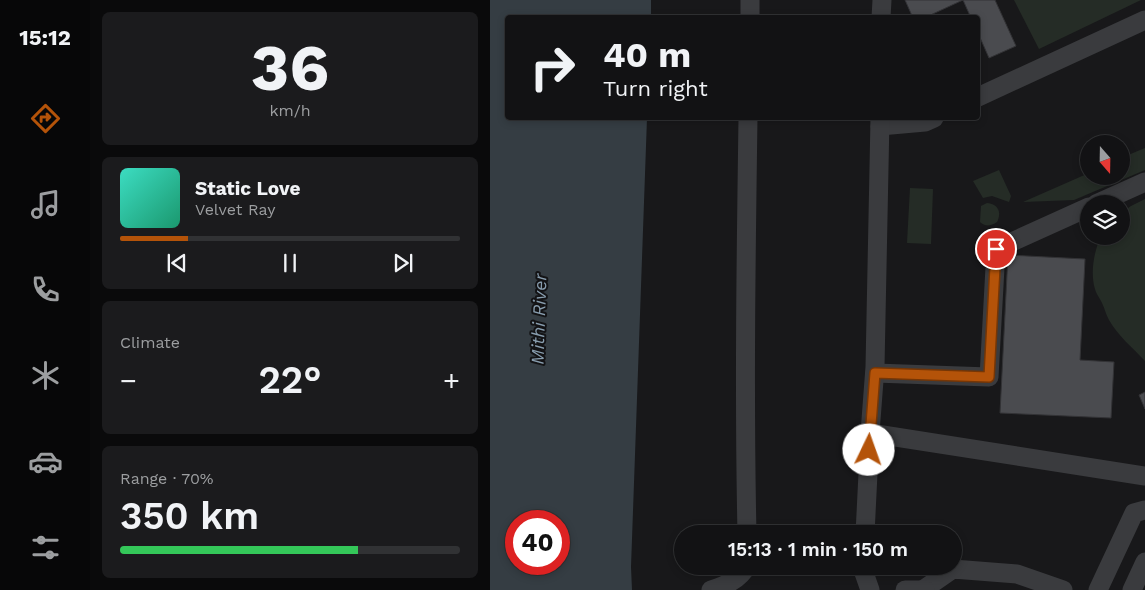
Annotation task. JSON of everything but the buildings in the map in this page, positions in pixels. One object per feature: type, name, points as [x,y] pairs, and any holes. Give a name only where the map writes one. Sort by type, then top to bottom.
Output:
[{"type":"street","points":[[750,0],[750,15]]},
{"type":"street","points":[[881,15],[882,0]]},
{"type":"street","points":[[980,97],[1145,20]]},
{"type":"street","points":[[747,525],[745,450],[748,120]]},
{"type":"street","points":[[865,525],[875,373],[880,122],[925,122],[930,120]]},
{"type":"street","points":[[1116,195],[1145,182]]},
{"type":"street","points":[[875,373],[989,377],[996,249],[1080,211]]},
{"type":"street","points":[[870,434],[1145,476]]},
{"type":"street","points":[[1098,590],[1134,513],[1145,510]]},
{"type":"street","points":[[1132,590],[1145,562]]},
{"type":"street","points":[[905,590],[924,590],[953,569],[1017,574],[1063,590]]},
{"type":"street","points":[[711,590],[738,579],[741,575]]},
{"type":"street","points":[[865,575],[870,590]]},
{"type":"shaded area","points":[[1014,0],[1141,0],[1039,49]]},
{"type":"shaded area","points":[[1145,148],[1145,170],[1130,176],[1130,154]]},
{"type":"shaded area","points":[[999,170],[1011,196],[1009,202],[992,196],[983,198],[973,181]]},
{"type":"shaded area","points":[[1080,177],[1080,185],[1110,185],[1086,195],[1080,195],[1080,197],[1074,200],[1023,202]]},
{"type":"shaded area","points":[[910,188],[933,189],[931,244],[907,243]]},
{"type":"shaded area","points":[[1145,199],[1145,361],[1121,337],[1109,320],[1096,291],[1093,276],[1097,245],[1130,245],[1131,206]]},
{"type":"shaded area","points":[[987,203],[994,205],[998,209],[999,215],[997,222],[984,225],[980,222],[981,206]]},
{"type":"water","name":"Mithi River","points":[[490,0],[651,0],[651,15],[505,15],[505,120],[647,120],[631,567],[632,590],[490,590]]},
{"type":"route","points":[[869,450],[875,373],[989,377],[996,249]]}]
